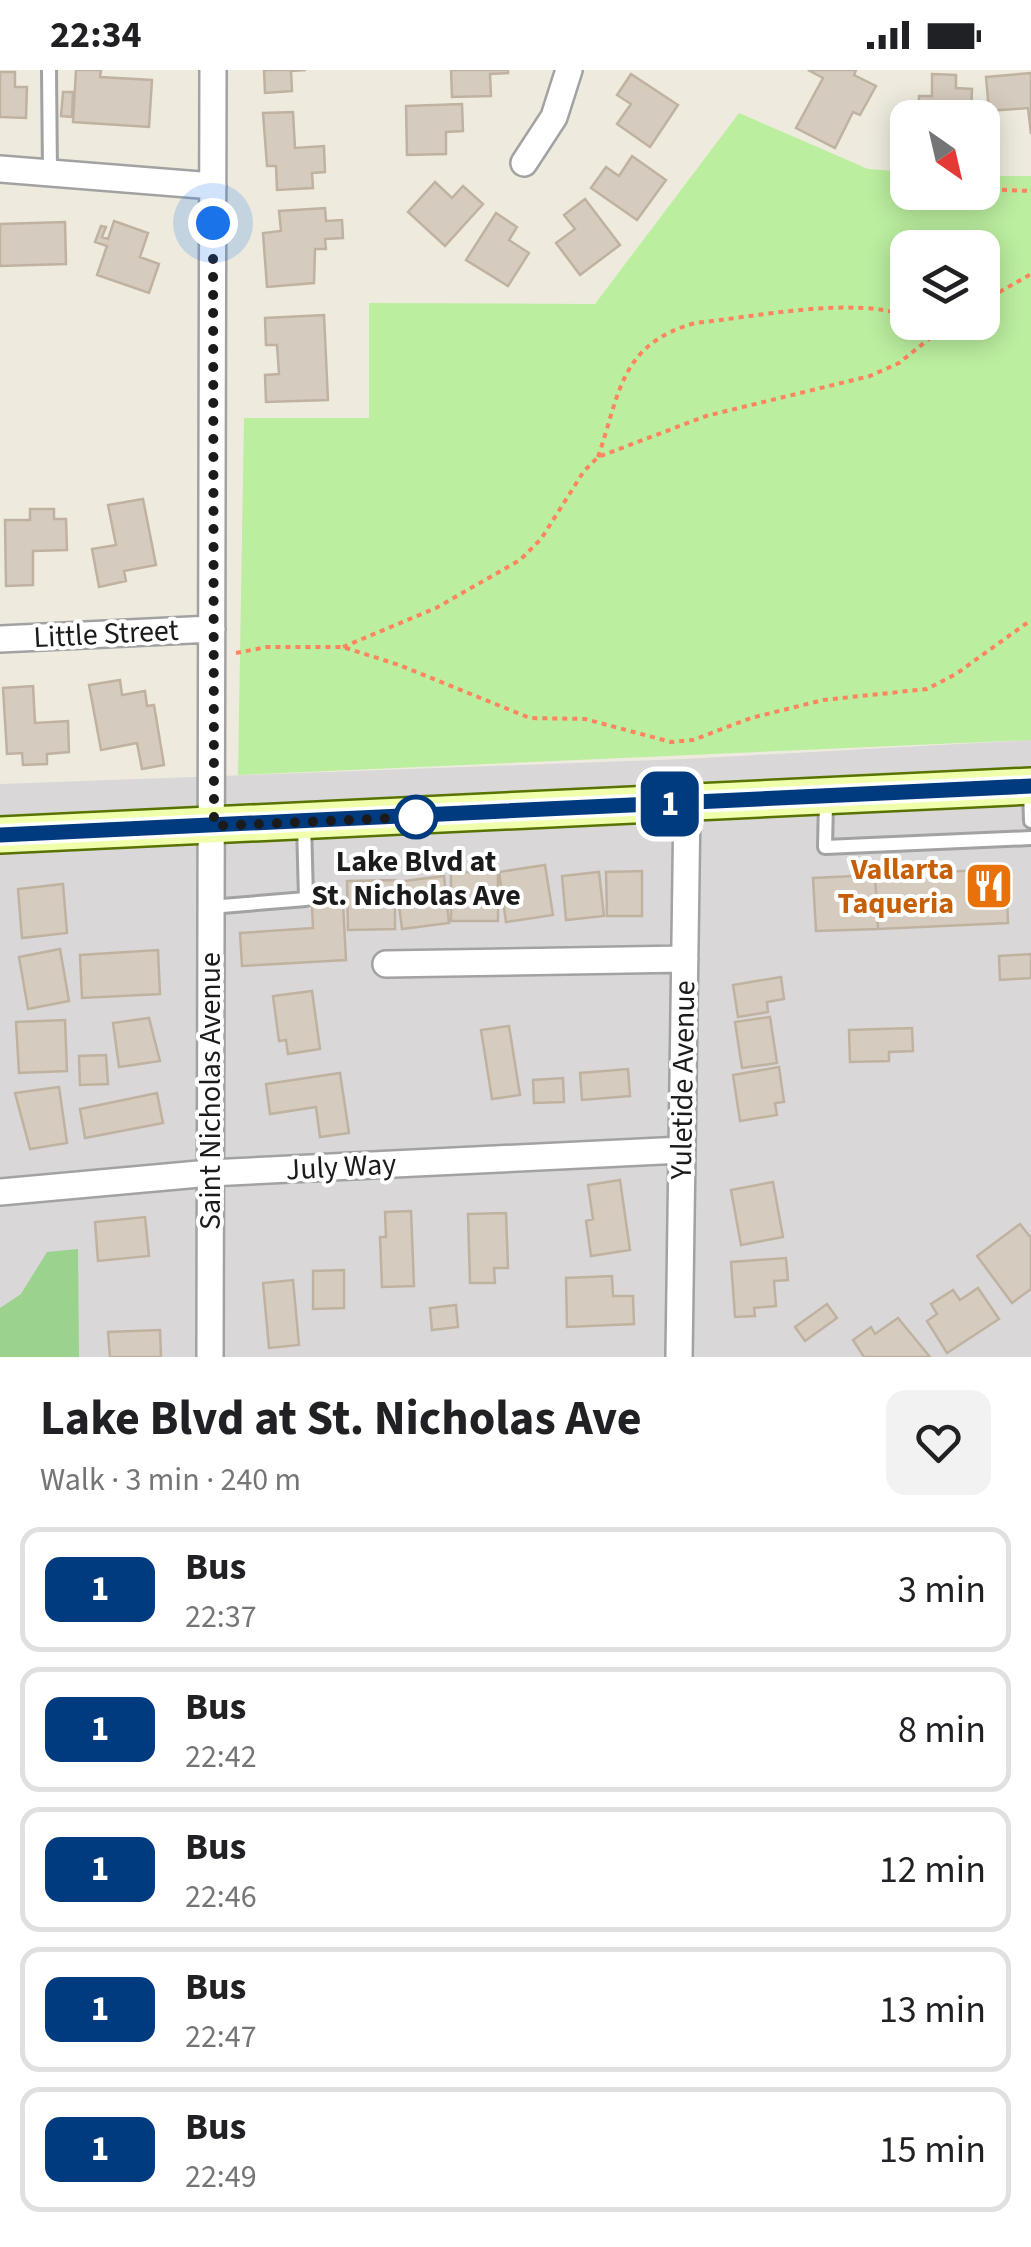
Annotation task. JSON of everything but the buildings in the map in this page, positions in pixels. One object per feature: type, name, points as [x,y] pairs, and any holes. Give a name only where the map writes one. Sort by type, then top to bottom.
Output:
[{"type":"main road","points":[[0,835],[1031,786]]},
{"type":"street","name":"Saint Nicholas Avenue","points":[[210,1357],[213,70]]},
{"type":"street","points":[[524,163],[554,117],[569,70]]},
{"type":"street","points":[[0,170],[213,186]]},
{"type":"street","name":"Little Street","points":[[0,639],[212,630]]},
{"type":"street","name":"Yuletide Avenue","points":[[679,1357],[687,804]]},
{"type":"street","points":[[386,964],[685,959]]},
{"type":"street","name":"July Way","points":[[0,1192],[210,1173],[682,1150]]},
{"type":"lane","points":[[49,70],[50,173]]},
{"type":"lane","points":[[1031,786],[1031,821]]},
{"type":"lane","points":[[826,797],[825,847],[1031,838]]},
{"type":"lane","points":[[210,907],[306,899],[304,822]]},
{"type":"path","points":[[1000,189],[1031,190]]},
{"type":"path","points":[[1000,292],[1031,274]]},
{"type":"path","points":[[598,458],[632,359],[672,329],[850,310],[890,310]]},
{"type":"path","points":[[342,647],[436,608],[520,560],[541,539],[584,471],[598,458],[706,416],[870,376],[899,364],[928,340]]},
{"type":"path","points":[[212,657],[266,647],[342,647],[400,665],[530,718],[585,719],[671,742],[693,740],[751,718],[823,700],[927,690],[1031,620]]},
{"type":"shaded area","points":[[1031,740],[1031,1357],[0,1357],[0,784],[684,759]]},
{"type":"green space","points":[[739,113],[868,169],[890,171],[890,210],[1000,210],[1000,176],[1031,176],[1031,740],[238,775],[244,418],[369,418],[369,303],[595,304]]},
{"type":"green space","points":[[78,1249],[79,1357],[0,1357],[0,1308],[21,1294],[47,1252]]},
{"type":"bus line","name":"1","points":[[0,835],[1031,786]]},
{"type":"place","name":"Lake Blvd at St. Nicholas Ave","points":[[416,817]]},
{"type":"place","name":"Vallarta Taqueria","points":[[989,886]]},
{"type":"route","points":[[213,223],[214,826],[419,816],[416,817]]}]
